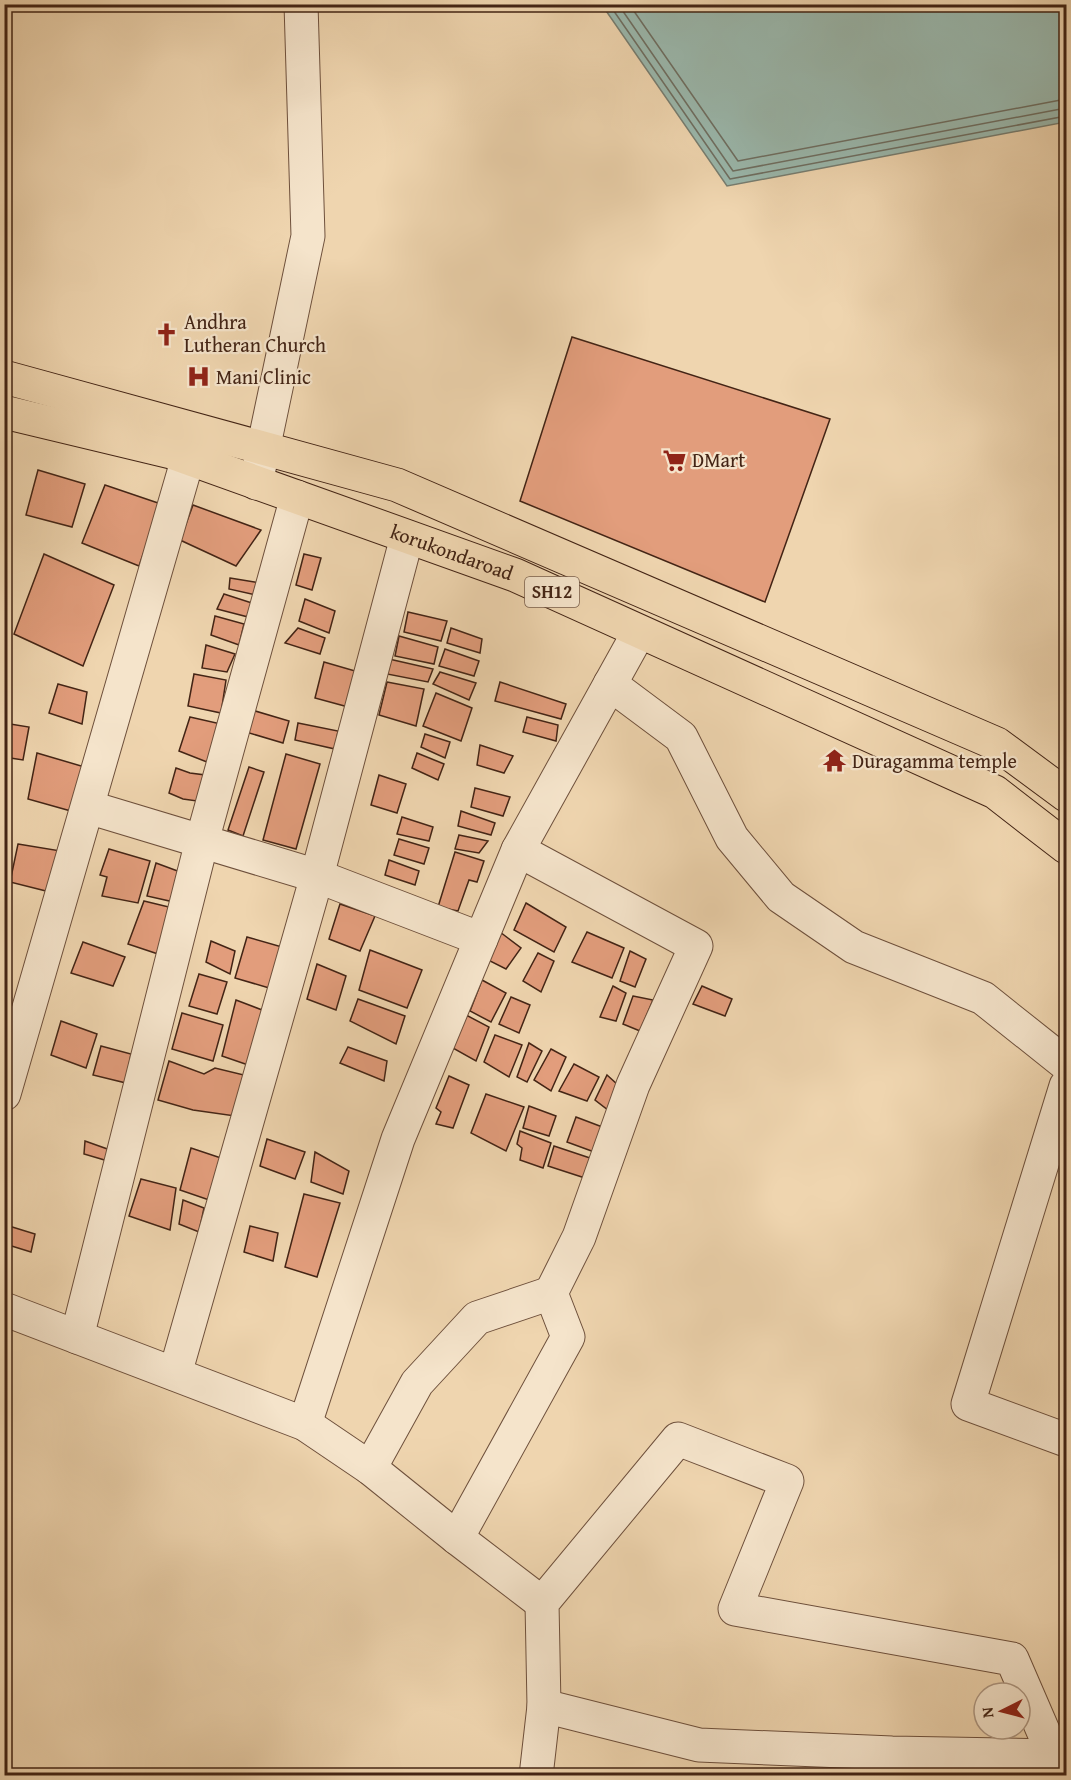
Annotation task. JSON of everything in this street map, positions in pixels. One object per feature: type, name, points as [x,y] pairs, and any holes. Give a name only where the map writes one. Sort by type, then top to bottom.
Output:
[{"type":"main road","name":"SH12","points":[[4,377],[397,485],[998,744],[1066,795]]},
{"type":"main road","name":"korukondaroad","points":[[4,412],[171,452],[515,576],[995,792],[1066,847]]},
{"type":"street","points":[[256,483],[308,236],[301,4]]},
{"type":"street","points":[[4,1094],[188,458]]},
{"type":"street","points":[[77,1337],[202,841],[297,497]]},
{"type":"street","points":[[175,1374],[317,876],[407,537]]},
{"type":"street","points":[[305,1424],[398,1139],[518,850],[639,632]]},
{"type":"street","points":[[610,684],[681,737],[732,838],[781,897],[854,946],[983,998],[1066,1064]]},
{"type":"street","points":[[88,807],[317,876],[481,939]]},
{"type":"street","points":[[370,1468],[417,1383],[477,1318],[551,1293],[579,1237],[633,1085],[696,946],[518,850]]},
{"type":"street","points":[[1066,1086],[968,1404],[1066,1440]]},
{"type":"street","points":[[457,1538],[568,1337],[551,1293]]},
{"type":"street","points":[[4,1309],[305,1424],[370,1468],[542,1604]]},
{"type":"street","points":[[536,1776],[544,1706],[542,1604],[678,1438],[787,1481],[735,1610],[1012,1659],[1054,1766],[893,1764],[699,1744],[544,1706]]},
{"type":"water","points":[[602,5],[1066,5],[1066,122],[727,186]]},
{"type":"building","name":"DMart","points":[[572,337],[830,419],[765,602],[520,501]]},
{"type":"building","points":[[38,470],[85,484],[72,527],[26,515]]},
{"type":"building","points":[[105,485],[161,504],[139,566],[82,543]]},
{"type":"building","points":[[193,505],[261,530],[236,566],[180,540]]},
{"type":"building","points":[[44,554],[114,585],[83,666],[14,634]]},
{"type":"building","points":[[304,554],[321,558],[312,590],[296,585]]},
{"type":"building","points":[[230,578],[260,583],[256,595],[229,589]]},
{"type":"building","points":[[224,594],[255,604],[252,618],[217,609]]},
{"type":"building","points":[[305,599],[335,611],[329,633],[299,621]]},
{"type":"building","points":[[408,612],[447,621],[441,641],[404,632]]},
{"type":"building","points":[[215,616],[244,624],[239,645],[211,635]]},
{"type":"building","points":[[298,628],[325,638],[320,654],[285,643]]},
{"type":"building","points":[[451,628],[482,639],[480,653],[447,643]]},
{"type":"building","points":[[399,636],[438,647],[434,664],[395,656]]},
{"type":"building","points":[[206,645],[235,654],[227,672],[202,668]]},
{"type":"building","points":[[445,649],[479,661],[474,676],[439,666]]},
{"type":"building","points":[[389,659],[433,669],[428,682],[387,674]]},
{"type":"building","points":[[324,662],[362,673],[352,708],[315,698]]},
{"type":"building","points":[[440,672],[476,683],[469,700],[433,684]]},
{"type":"building","points":[[194,674],[226,680],[221,713],[188,706]]},
{"type":"building","points":[[387,682],[424,689],[416,726],[379,715]]},
{"type":"building","points":[[500,682],[566,704],[561,719],[495,701]]},
{"type":"building","points":[[58,684],[87,692],[82,724],[49,713]]},
{"type":"building","points":[[436,693],[472,708],[461,741],[423,726]]},
{"type":"building","points":[[252,710],[289,721],[283,743],[246,732]]},
{"type":"building","points":[[190,717],[221,724],[212,764],[179,751]]},
{"type":"building","points":[[527,717],[558,725],[556,741],[523,732]]},
{"type":"building","points":[[4,723],[29,727],[23,760],[4,757]]},
{"type":"building","points":[[298,723],[338,731],[335,749],[295,740]]},
{"type":"building","points":[[425,734],[450,742],[445,758],[421,747]]},
{"type":"building","points":[[480,745],[513,756],[504,773],[477,765]]},
{"type":"building","points":[[37,753],[88,768],[78,813],[28,799]]},
{"type":"building","points":[[417,753],[444,764],[438,780],[412,768]]},
{"type":"building","points":[[286,754],[320,764],[296,849],[263,840]]},
{"type":"building","points":[[249,767],[264,772],[243,836],[228,830]]},
{"type":"building","points":[[176,768],[205,775],[197,801],[183,799],[169,793]]},
{"type":"building","points":[[379,775],[406,784],[397,813],[371,805]]},
{"type":"building","points":[[475,788],[510,797],[503,816],[471,807]]},
{"type":"building","points":[[461,811],[495,823],[491,835],[458,826]]},
{"type":"building","points":[[402,817],[433,827],[429,841],[397,834]]},
{"type":"building","points":[[459,835],[488,841],[479,853],[455,849]]},
{"type":"building","points":[[399,839],[429,848],[424,864],[394,855]]},
{"type":"building","points":[[18,844],[61,851],[54,893],[10,882]]},
{"type":"building","points":[[109,849],[150,861],[138,903],[102,896],[107,877],[100,875]]},
{"type":"building","points":[[455,852],[484,861],[477,882],[469,880],[458,911],[438,907]]},
{"type":"building","points":[[389,860],[419,871],[415,885],[385,875]]},
{"type":"building","points":[[156,863],[183,873],[174,902],[147,896]]},
{"type":"building","points":[[144,901],[173,908],[158,954],[128,944]]},
{"type":"building","points":[[526,903],[566,927],[554,952],[514,930]]},
{"type":"building","points":[[340,904],[375,916],[360,951],[329,939]]},
{"type":"building","points":[[500,932],[521,948],[506,969],[488,960]]},
{"type":"building","points":[[587,932],[624,948],[612,978],[572,962]]},
{"type":"building","points":[[247,937],[289,949],[276,990],[235,978]]},
{"type":"building","points":[[211,941],[235,951],[230,974],[206,962]]},
{"type":"building","points":[[83,942],[125,957],[113,986],[71,973]]},
{"type":"building","points":[[370,950],[422,970],[407,1008],[359,990]]},
{"type":"building","points":[[630,951],[646,959],[635,987],[620,981]]},
{"type":"building","points":[[538,953],[554,961],[541,992],[523,981]]},
{"type":"building","points":[[317,964],[346,976],[336,1010],[307,999]]},
{"type":"building","points":[[199,974],[227,982],[217,1014],[189,1006]]},
{"type":"building","points":[[482,980],[506,993],[491,1022],[470,1011]]},
{"type":"building","points":[[613,986],[626,993],[616,1021],[600,1017]]},
{"type":"building","points":[[702,986],[732,999],[725,1016],[693,1004]]},
{"type":"building","points":[[633,996],[653,1000],[640,1031],[623,1024]]},
{"type":"building","points":[[511,997],[530,1005],[519,1033],[499,1024]]},
{"type":"building","points":[[358,999],[405,1016],[396,1044],[350,1021]]},
{"type":"building","points":[[236,1000],[270,1013],[254,1067],[222,1056]]},
{"type":"building","points":[[182,1013],[223,1025],[213,1061],[172,1049]]},
{"type":"building","points":[[466,1015],[489,1027],[476,1061],[451,1047]]},
{"type":"building","points":[[61,1021],[97,1034],[86,1068],[51,1055]]},
{"type":"building","points":[[495,1035],[522,1045],[509,1077],[484,1062]]},
{"type":"building","points":[[529,1043],[542,1051],[527,1082],[517,1077]]},
{"type":"building","points":[[101,1046],[131,1054],[126,1083],[93,1075]]},
{"type":"building","points":[[348,1047],[387,1061],[384,1081],[340,1063]]},
{"type":"building","points":[[551,1049],[566,1057],[551,1091],[534,1080]]},
{"type":"building","points":[[169,1061],[204,1074],[215,1068],[248,1076],[235,1116],[193,1110],[158,1100]]},
{"type":"building","points":[[574,1064],[599,1077],[587,1101],[559,1091]]},
{"type":"building","points":[[607,1075],[618,1085],[608,1110],[595,1100]]},
{"type":"building","points":[[449,1076],[469,1085],[453,1128],[436,1124],[441,1112],[436,1108]]},
{"type":"building","points":[[486,1094],[524,1107],[506,1151],[471,1133]]},
{"type":"building","points":[[529,1106],[556,1116],[549,1136],[523,1128]]},
{"type":"building","points":[[576,1117],[605,1128],[597,1153],[567,1142]]},
{"type":"building","points":[[520,1131],[551,1143],[543,1168],[520,1160],[522,1148],[517,1144]]},
{"type":"building","points":[[267,1139],[305,1152],[295,1179],[260,1166]]},
{"type":"building","points":[[85,1141],[113,1151],[108,1161],[84,1154]]},
{"type":"building","points":[[554,1146],[593,1159],[585,1178],[548,1166]]},
{"type":"building","points":[[191,1148],[224,1159],[215,1202],[180,1190]]},
{"type":"building","points":[[315,1152],[349,1171],[343,1194],[311,1182]]},
{"type":"building","points":[[141,1179],[176,1188],[170,1230],[129,1216]]},
{"type":"building","points":[[304,1194],[340,1203],[317,1277],[285,1267]]},
{"type":"building","points":[[183,1200],[204,1208],[199,1232],[179,1224]]},
{"type":"building","points":[[9,1226],[35,1234],[31,1252],[5,1244]]},
{"type":"building","points":[[250,1226],[278,1233],[273,1261],[244,1252]]},
{"type":"place","name":"Andhra Lutheran Church","points":[[166,334]]},
{"type":"place","name":"Mani Clinic","points":[[198,377]]},
{"type":"place","name":"DMart","points":[[674,460]]},
{"type":"place","name":"Duragamma temple","points":[[834,761]]}]
